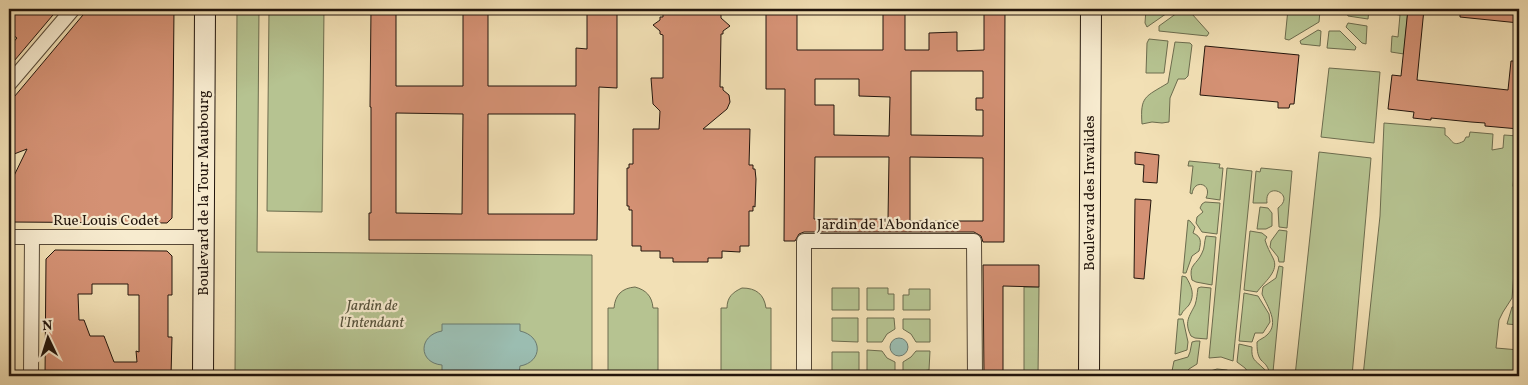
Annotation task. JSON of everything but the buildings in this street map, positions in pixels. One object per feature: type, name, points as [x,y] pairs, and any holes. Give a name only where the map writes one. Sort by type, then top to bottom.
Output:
[{"type":"street","points":[[9,84],[73,9]]},
{"type":"street","name":"Boulevard de la Tour Maubourg","points":[[203,376],[205,9]]},
{"type":"street","name":"Boulevard des Invalides","points":[[1089,376],[1091,9]]},
{"type":"street","name":"Rue Louis Codet","points":[[9,237],[204,237]]},
{"type":"street","points":[[31,376],[32,238]]},
{"type":"street","name":"Jardin de l'Abondance","points":[[804,376],[804,241],[834,241],[974,242],[975,376]]},
{"type":"green space","name":"Jardin de l'Intendant","points":[[237,9],[259,9],[257,252],[592,255],[592,376],[235,376]]},
{"type":"green space","points":[[269,9],[324,9],[322,212],[267,211]]},
{"type":"green space","points":[[1146,9],[1173,9],[1147,27],[1145,23]]},
{"type":"green space","points":[[1288,9],[1318,9],[1320,11],[1319,22],[1289,40],[1285,39]]},
{"type":"green space","points":[[1351,9],[1369,9],[1368,19],[1348,16],[1346,11]]},
{"type":"green space","points":[[1394,9],[1408,9],[1404,54],[1391,52],[1392,36],[1398,37],[1400,15],[1393,14]]},
{"type":"green space","points":[[1177,13],[1192,14],[1209,33],[1207,36],[1159,31],[1159,26]]},
{"type":"green space","points":[[1348,23],[1367,26],[1366,44],[1362,43],[1346,27]]},
{"type":"green space","points":[[1318,30],[1321,31],[1320,46],[1301,44],[1300,41]]},
{"type":"green space","points":[[1329,31],[1340,31],[1356,47],[1355,50],[1327,48]]},
{"type":"green space","points":[[1149,39],[1168,41],[1164,73],[1146,73],[1147,43]]},
{"type":"green space","points":[[1175,42],[1190,43],[1192,45],[1188,76],[1185,79],[1178,79],[1170,98],[1169,122],[1142,124],[1143,102],[1154,91],[1168,83]]},
{"type":"green space","points":[[1329,68],[1380,72],[1374,143],[1321,137]]},
{"type":"green space","points":[[1384,123],[1445,128],[1445,135],[1457,144],[1464,141],[1466,137],[1469,137],[1470,132],[1493,134],[1492,150],[1503,148],[1504,135],[1518,136],[1513,186],[1519,196],[1519,210],[1512,298],[1499,320],[1496,348],[1519,350],[1519,376],[1363,376],[1380,216]]},
{"type":"green space","points":[[1319,152],[1371,158],[1352,376],[1295,376]]},
{"type":"green space","points":[[1189,161],[1220,164],[1219,168],[1223,168],[1220,200],[1206,198],[1207,189],[1202,185],[1196,186],[1192,194],[1190,193],[1193,166],[1188,166]]},
{"type":"green space","points":[[1227,168],[1252,171],[1233,361],[1221,357],[1209,358]]},
{"type":"green space","points":[[1261,168],[1292,171],[1287,228],[1279,227],[1278,208],[1283,203],[1284,198],[1282,194],[1274,191],[1270,192],[1267,196],[1267,203],[1253,203],[1256,171],[1260,172]]},
{"type":"green space","points":[[1205,202],[1220,203],[1217,234],[1202,232],[1196,223],[1197,217],[1203,212],[1200,208]]},
{"type":"green space","points":[[1260,207],[1268,208],[1272,213],[1272,226],[1266,229],[1257,229]]},
{"type":"green space","points":[[1188,220],[1195,227],[1193,233],[1199,238],[1200,245],[1199,251],[1192,256],[1186,273],[1183,273]]},
{"type":"green space","points":[[1279,230],[1287,231],[1284,262],[1279,262],[1278,257],[1270,247],[1271,241]]},
{"type":"green space","points":[[1250,231],[1262,233],[1267,237],[1265,240],[1275,263],[1273,272],[1257,292],[1244,290]]},
{"type":"green space","points":[[1206,236],[1216,237],[1212,285],[1196,282],[1192,280],[1191,275],[1192,268],[1203,251]]},
{"type":"green space","points":[[1279,266],[1283,267],[1273,372],[1269,371],[1260,358],[1257,342],[1271,330],[1271,314],[1262,294],[1263,287],[1276,278]]},
{"type":"green space","points":[[1182,276],[1186,277],[1192,294],[1189,305],[1179,315]]},
{"type":"green space","points":[[635,287],[650,297],[653,308],[658,308],[658,376],[608,376],[608,308],[614,308],[620,293]]},
{"type":"green space","points":[[1024,287],[1039,287],[1038,376],[1024,376]]},
{"type":"green space","points":[[742,288],[751,289],[759,293],[766,308],[771,308],[771,376],[721,376],[721,308],[727,308],[731,295]]},
{"type":"green space","points":[[832,288],[859,288],[859,310],[832,310]]},
{"type":"green space","points":[[867,288],[888,288],[888,294],[894,294],[894,310],[867,310]]},
{"type":"green space","points":[[1198,288],[1211,288],[1207,339],[1191,336],[1188,327],[1188,320],[1197,299]]},
{"type":"green space","points":[[909,289],[930,289],[930,310],[903,310],[903,295],[909,295]]},
{"type":"green space","points":[[1244,293],[1258,296],[1269,314],[1270,322],[1263,333],[1255,333],[1252,342],[1239,341]]},
{"type":"green space","points":[[1512,307],[1519,311],[1519,325],[1507,324]]},
{"type":"green space","points":[[832,318],[858,318],[858,342],[832,341]]},
{"type":"green space","points":[[867,318],[894,318],[895,329],[887,334],[882,342],[867,342]]},
{"type":"green space","points":[[903,319],[930,319],[930,342],[916,342],[911,334],[903,329]]},
{"type":"green space","points":[[1178,319],[1183,319],[1188,342],[1187,350],[1175,354]]},
{"type":"green space","points":[[1200,341],[1197,364],[1183,376],[1171,376],[1174,361],[1188,357],[1192,342]]},
{"type":"green space","points":[[1239,344],[1252,347],[1254,359],[1272,376],[1251,376],[1237,362]]},
{"type":"green space","points":[[867,350],[882,351],[887,358],[895,362],[895,375],[867,376]]},
{"type":"green space","points":[[916,351],[930,351],[929,370],[903,374],[903,362]]},
{"type":"green space","points":[[832,352],[859,352],[859,376],[832,376]]},
{"type":"green space","points":[[1217,369],[1227,370],[1237,376],[1200,376]]},
{"type":"water","points":[[442,324],[520,324],[520,331],[528,334],[536,343],[536,354],[528,364],[520,366],[519,373],[442,372],[442,365],[428,359],[424,349],[428,338],[442,331]]},
{"type":"water","points":[[899,338],[905,341],[908,347],[905,353],[899,356],[893,353],[890,347],[893,341]]}]
